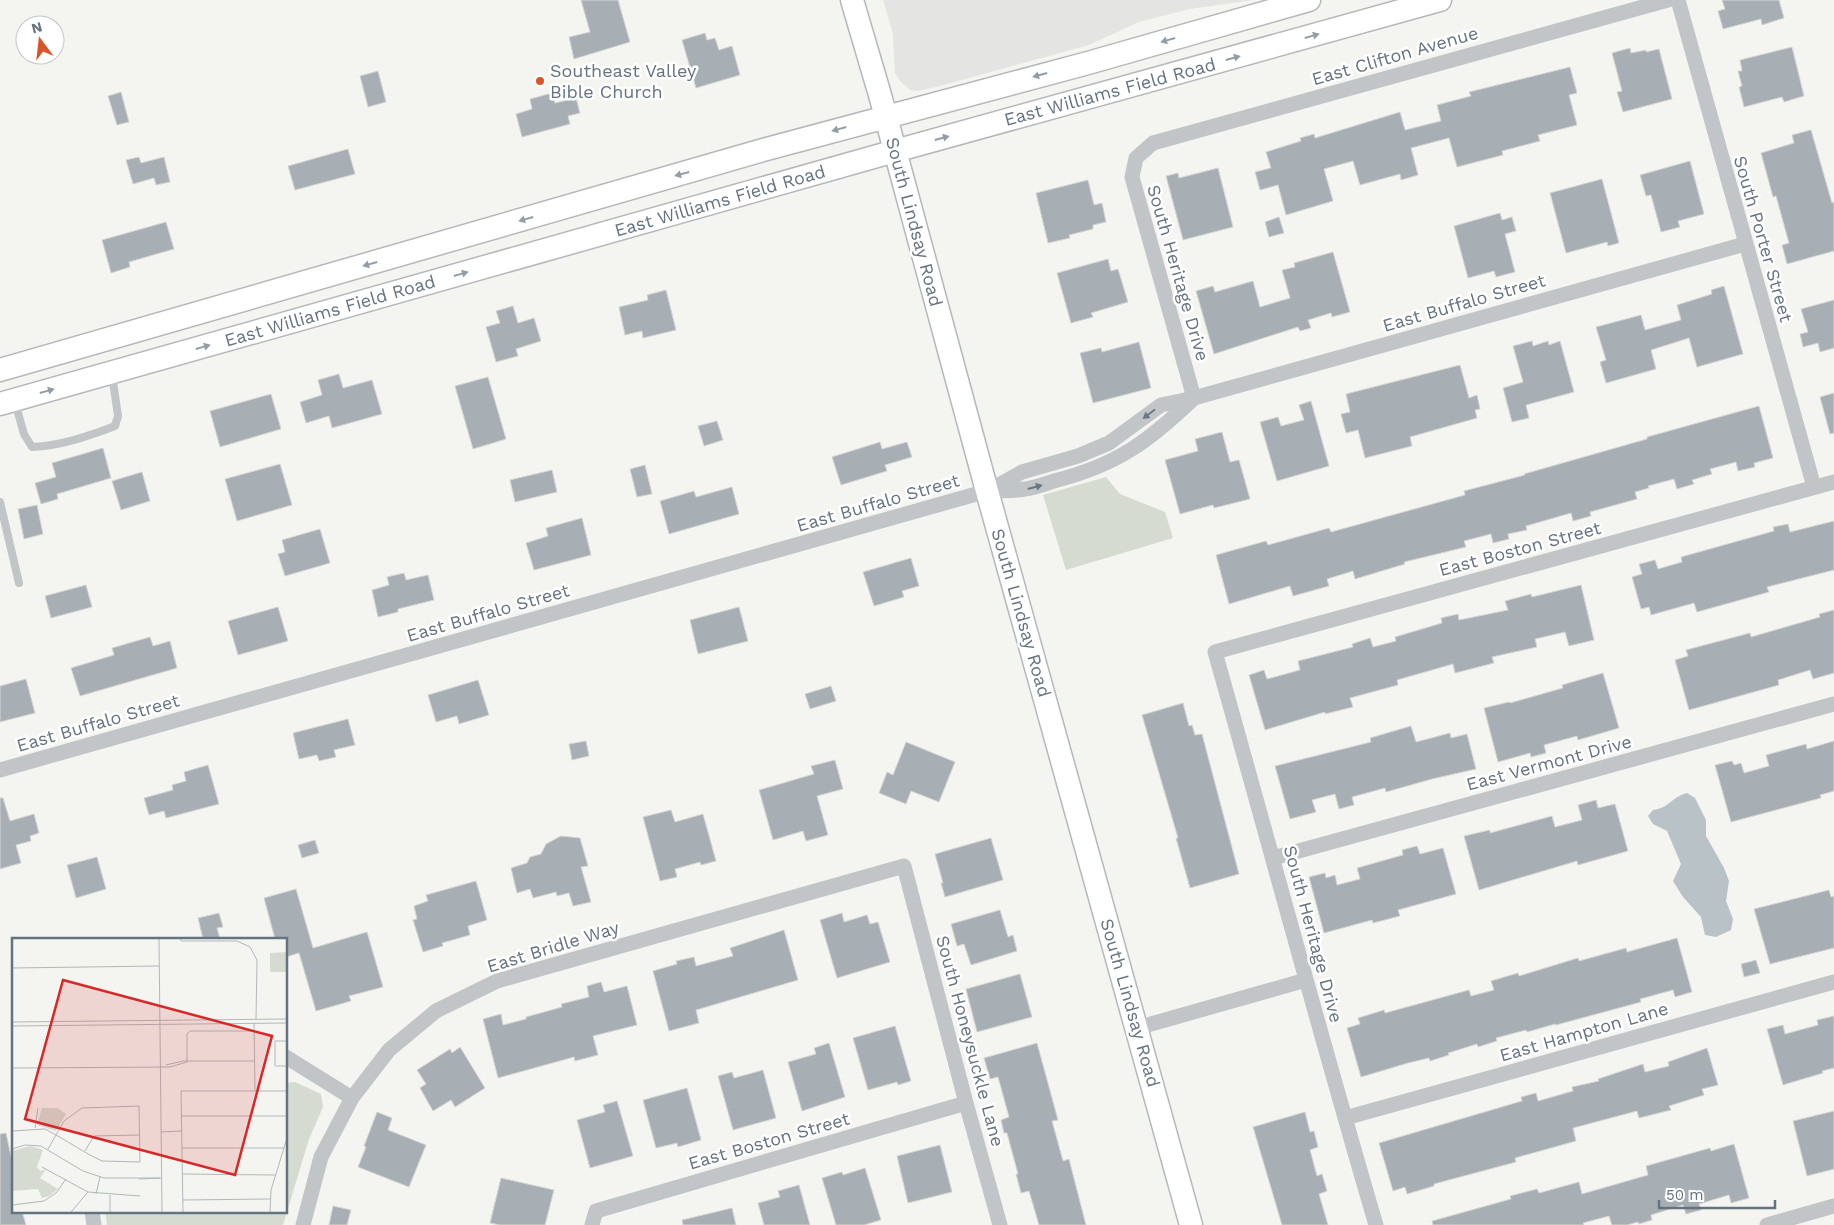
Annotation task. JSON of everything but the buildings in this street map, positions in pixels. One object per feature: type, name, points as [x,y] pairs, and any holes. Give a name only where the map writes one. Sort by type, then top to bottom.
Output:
[{"type":"main road","name":"South Lindsay Road","points":[[852,0],[886,116],[986,492],[1191,1225]]},
{"type":"main road","name":"East Williams Field Road","points":[[0,370],[886,116],[1088,63],[1309,0]]},
{"type":"main road","name":"East Williams Field Road","points":[[7,402],[895,151],[1382,8],[1440,0]]},
{"type":"street","name":"East Clifton Avenue","points":[[1136,158],[1153,143],[1668,0]]},
{"type":"street","name":"South Porter Street","points":[[1678,0],[1814,487]]},
{"type":"street","name":"South Heritage Drive","points":[[1136,158],[1132,177],[1194,398]]},
{"type":"street","name":"East Buffalo Street","points":[[0,770],[986,492],[1022,472],[1078,456],[1109,442],[1161,405],[1194,398],[1745,244]]},
{"type":"street","name":"East Boston Street","points":[[1215,652],[1834,482]]},
{"type":"street","name":"South Heritage Drive","points":[[1215,652],[1376,1225]]},
{"type":"street","name":"East Vermont Drive","points":[[1274,858],[1834,704]]},
{"type":"street","name":"East Bridle Way","points":[[303,1225],[321,1157],[352,1098],[389,1050],[436,1011],[497,981],[904,866]]},
{"type":"street","name":"South Honeysuckle Lane","points":[[904,866],[1000,1225]]},
{"type":"street","points":[[1137,1028],[1306,980]]},
{"type":"street","name":"East Hampton Lane","points":[[1345,1118],[1834,982]]},
{"type":"street","points":[[288,1058],[352,1098]]},
{"type":"street","name":"East Boston Street","points":[[592,1225],[596,1211],[966,1103]]},
{"type":"street","points":[[1766,1225],[1834,1206]]},
{"type":"street","points":[[92,1212],[94,1225]]},
{"type":"lane","points":[[7,402],[32,447],[48,446],[116,426],[118,416],[112,373]]},
{"type":"lane","points":[[0,502],[19,583]]},
{"type":"shaded area","points":[[883,0],[1254,0],[1190,9],[1139,22],[1089,45],[917,91],[910,90],[895,73],[893,34]]},
{"type":"shaded area","points":[[1106,477],[1120,494],[1165,512],[1173,538],[1066,570],[1043,495]]},
{"type":"shaded area","points":[[1687,793],[1695,798],[1706,820],[1706,836],[1729,881],[1726,901],[1733,919],[1731,930],[1716,937],[1705,935],[1701,917],[1683,897],[1673,881],[1681,864],[1667,831],[1653,824],[1648,816],[1653,810],[1663,807],[1677,797]]},
{"type":"shaded area","points":[[295,1082],[321,1094],[323,1107],[309,1139],[288,1208],[288,1083]]},
{"type":"shaded area","points":[[105,1212],[287,1212],[283,1225],[107,1225]]},
{"type":"place","name":"Southeast Valley Bible Church","points":[[540,81]]}]
